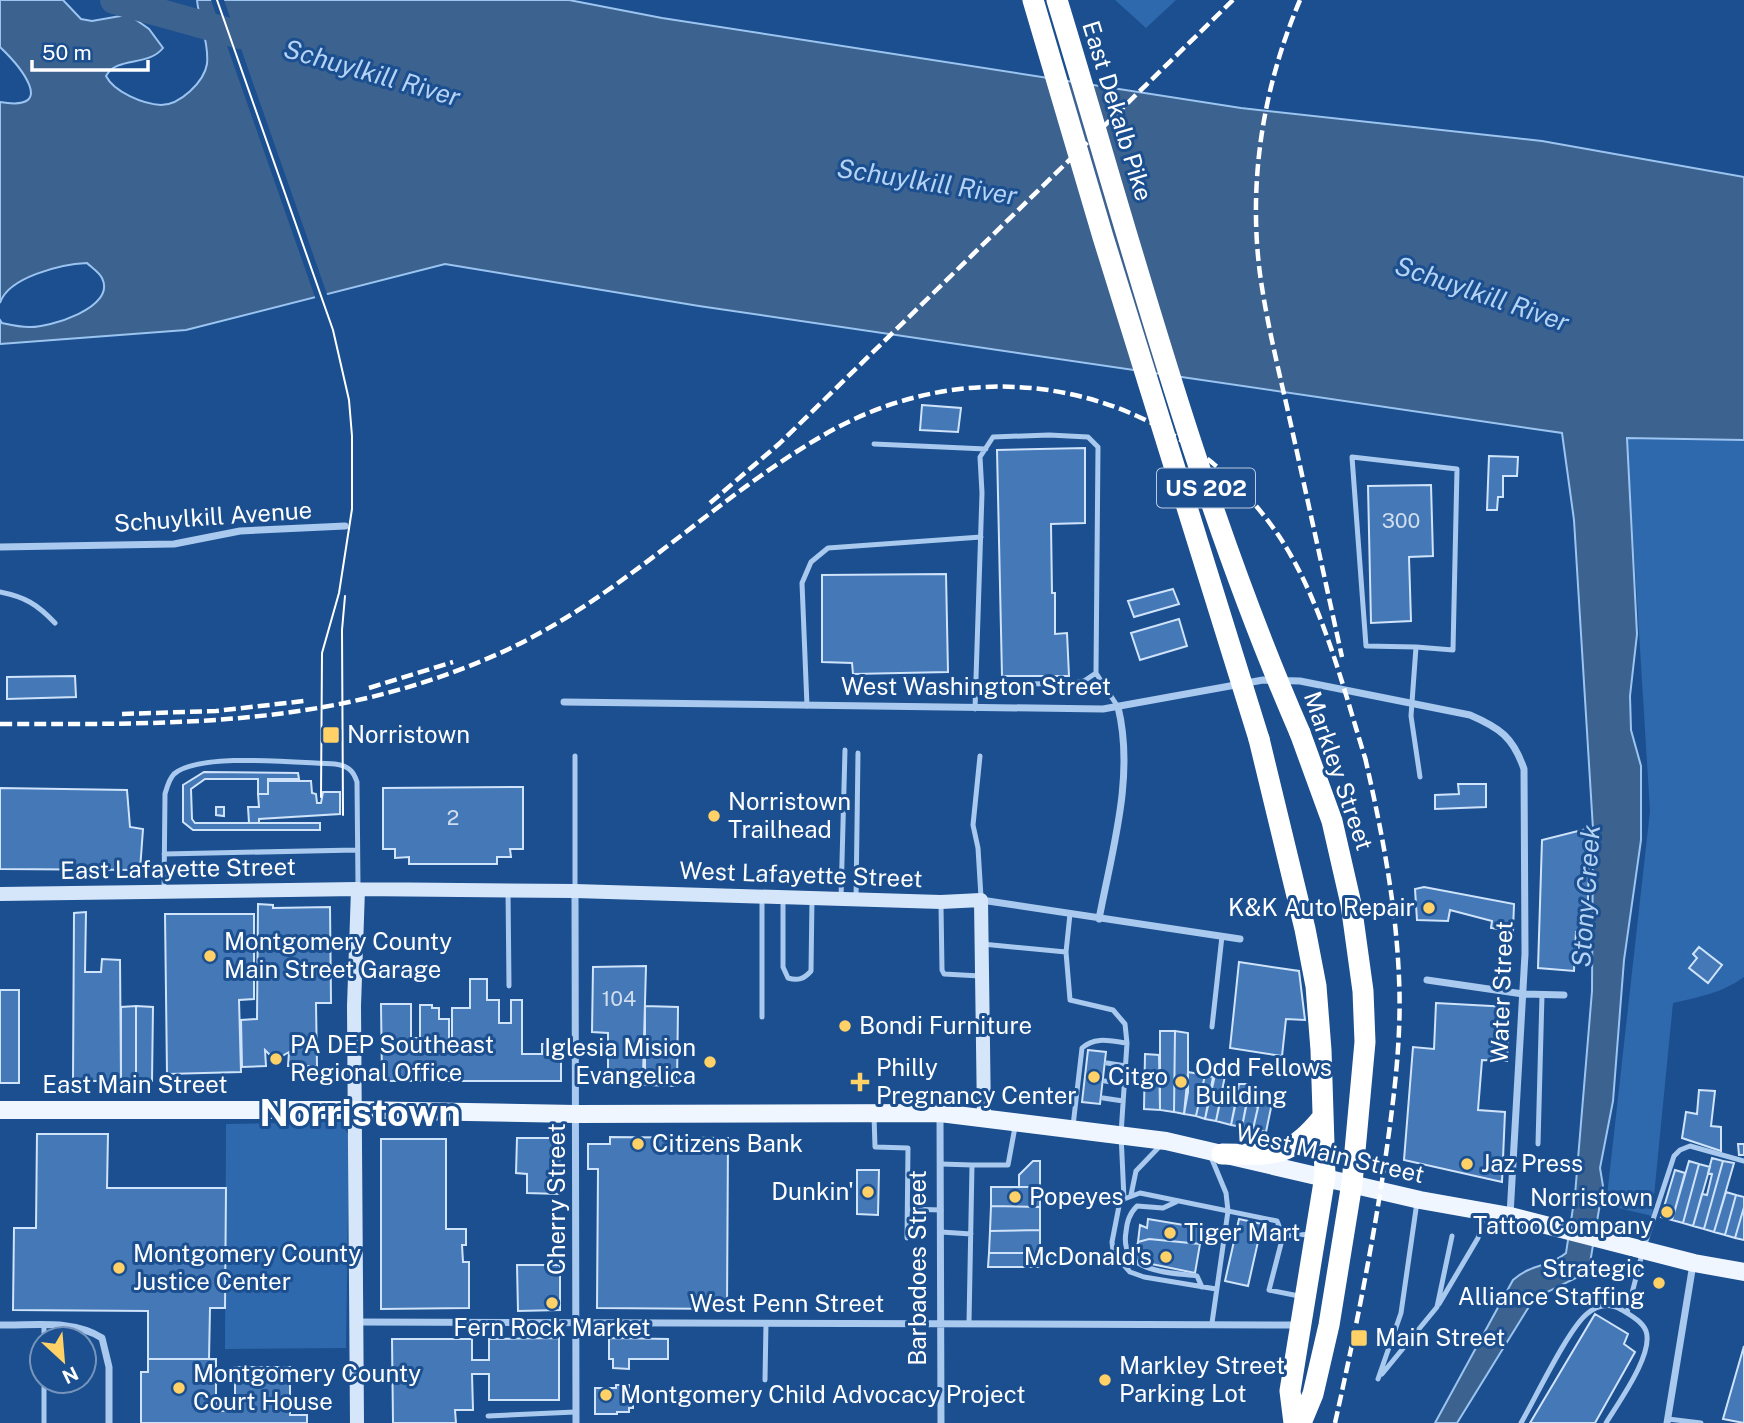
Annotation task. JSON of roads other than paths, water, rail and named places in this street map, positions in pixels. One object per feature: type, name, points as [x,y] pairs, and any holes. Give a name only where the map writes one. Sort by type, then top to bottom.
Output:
[{"type":"highway","name":"East Dekalb Pike","points":[[1033,0],[1103,237],[1259,740],[1306,929],[1321,1050],[1322,1118]]},
{"type":"highway","name":"East Dekalb Pike","points":[[1056,0],[1127,238]]},
{"type":"highway","name":"Markley Street","points":[[1127,238],[1221,532],[1270,663],[1324,795],[1340,849],[1351,904],[1363,991],[1365,1042],[1352,1183],[1329,1325],[1313,1394],[1301,1423]]},
{"type":"highway","points":[[1215,1152],[1269,1154],[1285,1150],[1304,1139],[1322,1118]]},
{"type":"highway","points":[[1294,1423],[1290,1391],[1325,1176],[1322,1118]]},
{"type":"main road","name":"East Main Street","points":[[0,1110],[354,1110]]},
{"type":"main road","name":"West Main Street","points":[[354,1110],[576,1114],[940,1113],[984,1117],[1166,1141],[1417,1199],[1519,1218],[1693,1263],[1744,1272]]},
{"type":"street","name":"Schuylkill Avenue","points":[[0,547],[174,544],[240,531],[345,526]]},
{"type":"street","name":"West Washington Street","points":[[564,702],[1103,709],[1263,680],[1300,681],[1470,715],[1493,725],[1509,738],[1518,751],[1524,769]]},
{"type":"street","points":[[1099,919],[1124,778],[1124,740],[1118,707]]},
{"type":"street","name":"Water Street","points":[[1519,1218],[1525,954],[1524,769]]},
{"type":"street","points":[[357,1423],[354,1006],[358,889]]},
{"type":"street","name":"West Lafayette Street","points":[[358,889],[575,891],[941,902],[981,900],[1240,939]]},
{"type":"street","name":"East Lafayette Street","points":[[0,894],[358,889]]},
{"type":"street","name":"Cherry Street","points":[[575,891],[576,1423]]},
{"type":"street","points":[[981,900],[984,1117]]},
{"type":"street","points":[[1427,981],[1523,994],[1564,995]]},
{"type":"street","name":"Barbadoes Street","points":[[940,1113],[941,1423]]},
{"type":"street","points":[[1668,1421],[1693,1263]]},
{"type":"street","name":"West Penn Street","points":[[357,1322],[1301,1325]]},
{"type":"street","points":[[0,1325],[28,1326]]},
{"type":"street","points":[[98,1335],[102,1338],[109,1367],[109,1423]]},
{"type":"lane","points":[[975,709],[982,493],[980,457],[993,437],[1049,435],[1088,438],[1098,447],[1096,673],[1118,707]]},
{"type":"lane","points":[[874,444],[986,449]]},
{"type":"lane","points":[[1352,457],[1457,468],[1453,650],[1416,646],[1366,646],[1352,457]]},
{"type":"lane","points":[[807,706],[803,583],[811,562],[828,548],[981,537]]},
{"type":"lane","points":[[0,592],[23,597],[43,610],[55,623]]},
{"type":"lane","points":[[1416,646],[1411,719],[1420,777]]},
{"type":"lane","points":[[976,685],[1075,683],[1096,673]]},
{"type":"lane","points":[[841,899],[845,750]]},
{"type":"lane","points":[[856,899],[858,753]]},
{"type":"lane","points":[[575,755],[575,891]]},
{"type":"lane","points":[[980,756],[973,825],[978,848],[981,900]]},
{"type":"lane","points":[[164,891],[165,794],[168,785],[172,776],[179,771],[208,761],[346,766],[354,773],[357,782],[358,889]]},
{"type":"lane","points":[[164,854],[356,850]]},
{"type":"lane","points":[[508,890],[509,986]]},
{"type":"lane","points":[[762,897],[762,1017]]},
{"type":"lane","points":[[783,897],[783,967],[788,978],[794,980],[802,979],[811,971],[812,898]]},
{"type":"lane","points":[[941,902],[944,974],[981,976]]},
{"type":"lane","points":[[1070,914],[1066,952],[1070,1000],[1113,1010],[1125,1024],[1127,1043],[1121,1134],[1124,1199]]},
{"type":"lane","points":[[1212,1027],[1222,936]]},
{"type":"lane","points":[[981,943],[1066,952]]},
{"type":"lane","points":[[1538,1144],[1542,995]]},
{"type":"lane","points":[[1073,1128],[1082,1048],[1088,1042],[1096,1040],[1127,1043]]},
{"type":"lane","points":[[1081,1060],[1088,1061]]},
{"type":"lane","points":[[1107,1063],[1126,1066]]},
{"type":"lane","points":[[1079,1078],[1087,1079]]},
{"type":"lane","points":[[1105,1081],[1125,1084]]},
{"type":"lane","points":[[1077,1094],[1085,1096]]},
{"type":"lane","points":[[1103,1098],[1123,1101]]},
{"type":"lane","points":[[874,1113],[875,1147],[908,1149],[907,1238]]},
{"type":"lane","points":[[941,1164],[1009,1165],[1016,1121]]},
{"type":"lane","points":[[1131,1195],[1136,1171],[1148,1156],[1166,1141]]},
{"type":"lane","points":[[1627,1313],[1643,1250],[1671,1164],[1680,1150],[1689,1146],[1744,1161]]},
{"type":"lane","points":[[1212,1323],[1228,1211],[1215,1152]]},
{"type":"lane","points":[[969,1324],[971,1165]]},
{"type":"lane","points":[[1216,1289],[1143,1278],[1130,1272],[1113,1251],[1112,1242],[1119,1206],[1124,1199],[1140,1193],[1277,1222],[1283,1236],[1269,1290],[1306,1297]]},
{"type":"lane","points":[[1417,1199],[1401,1313],[1378,1379],[1437,1307],[1478,1238],[1485,1212]]},
{"type":"lane","points":[[1177,1201],[1163,1208],[1137,1206],[1127,1222],[1124,1243],[1134,1261],[1143,1267],[1197,1276],[1202,1287]]},
{"type":"lane","points":[[908,1209],[941,1210]]},
{"type":"lane","points":[[941,1232],[971,1234]]},
{"type":"lane","points":[[1283,1236],[1316,1234]]},
{"type":"lane","points":[[1437,1307],[1452,1236]]},
{"type":"lane","points":[[1521,1423],[1581,1318],[1599,1306],[1612,1304],[1637,1320],[1646,1331],[1646,1345],[1638,1369],[1606,1423]]},
{"type":"lane","points":[[765,1380],[766,1323]]},
{"type":"lane","points":[[44,1395],[44,1423]]},
{"type":"lane","points":[[488,1416],[575,1412]]},
{"type":"lane","points":[[537,1413],[537,1423]]},
{"type":"lane","points":[[1668,1421],[1702,1423]]},
{"type":"water","points":[[0,0],[63,0],[81,19],[92,21],[126,15],[132,17],[149,29],[163,48],[149,58],[117,66],[106,76],[115,87],[130,96],[161,105],[183,97],[196,85],[205,71],[207,48],[197,0],[569,0],[662,18],[1241,108],[1542,141],[1744,177],[1744,440],[1627,438],[1637,634],[1630,696],[1631,730],[1641,766],[1641,840],[1624,960],[1613,1101],[1600,1168],[1603,1186],[1590,1263],[1586,1273],[1545,1293],[1530,1305],[1457,1423],[1435,1423],[1513,1280],[1566,1253],[1575,1195],[1592,991],[1593,829],[1574,520],[1562,433],[699,306],[445,264],[186,330],[0,344],[0,320],[2,323],[29,327],[51,324],[91,307],[104,289],[102,278],[95,270],[87,263],[76,264],[51,269],[24,279],[5,294],[0,303],[0,102],[18,103],[28,100],[31,94],[24,75],[0,47]]},
{"type":"waterway","name":"Schuylkill River","points":[[114,0],[240,35]]},
{"type":"tram line","points":[[217,0],[333,330],[349,400],[352,509],[339,593],[322,653],[321,797]]},
{"type":"tram line","points":[[343,815],[342,630],[345,596]]},
{"type":"railway","points":[[710,503],[780,443],[1233,0]]},
{"type":"railway","points":[[1300,0],[1276,66],[1268,100],[1258,169],[1257,239],[1270,331],[1342,657]]},
{"type":"railway","points":[[0,724],[129,723],[253,717],[314,709],[375,696],[436,678],[498,654],[542,632],[584,606],[741,490],[822,436],[883,407],[945,391],[1009,387],[1071,394],[1130,413],[1186,443],[1236,484],[1279,536],[1308,588],[1340,674],[1366,761]]},
{"type":"railway","points":[[369,688],[453,662]]},
{"type":"railway","points":[[122,714],[216,711],[304,701]]},
{"type":"railway","points":[[1335,1423],[1379,1200],[1398,1050],[1400,1002],[1391,893],[1364,753]]},
{"type":"place","name":"Norristown","points":[[331,735]]},
{"type":"place","name":"Norristown Trailhead","points":[[714,816]]},
{"type":"place","name":"K&K Auto Repair","points":[[1429,908]]},
{"type":"place","name":"Montgomery County Main Street Garage","points":[[210,956]]},
{"type":"place","name":"Bondi Furniture","points":[[845,1026]]},
{"type":"place","name":"PA DEP Southeast Regional Office","points":[[276,1059]]},
{"type":"place","name":"Iglesia Mision Evangelica","points":[[710,1062]]},
{"type":"place","name":"Citgo","points":[[1094,1077]]},
{"type":"place","name":"Philly Pregnancy Center","points":[[860,1082]]},
{"type":"place","name":"Odd Fellows Building","points":[[1181,1082]]},
{"type":"place","name":"Citizens Bank","points":[[638,1144]]},
{"type":"place","name":"Jaz Press","points":[[1467,1164]]},
{"type":"place","name":"Dunkin'","points":[[868,1192]]},
{"type":"place","name":"Popeyes","points":[[1015,1197]]},
{"type":"place","name":"Norristown Tattoo Company","points":[[1667,1212]]},
{"type":"place","name":"Tiger Mart","points":[[1170,1233]]},
{"type":"place","name":"McDonald's","points":[[1166,1257]]},
{"type":"place","name":"Montgomery County Justice Center","points":[[119,1268]]},
{"type":"place","name":"Strategic Alliance Staffing","points":[[1659,1283]]},
{"type":"place","name":"Fern Rock Market","points":[[552,1303]]},
{"type":"place","name":"Main Street","points":[[1359,1338]]},
{"type":"place","name":"Markley Street Parking Lot","points":[[1105,1380]]},
{"type":"place","name":"Montgomery County Court House","points":[[179,1388]]},
{"type":"place","name":"Montgomery Child Advocacy Project","points":[[606,1395]]},
{"type":"district","name":"Norristown","points":[[360,1113]]},
{"type":"water label","name":"Stony Creek","points":[[1586,896]]}]
